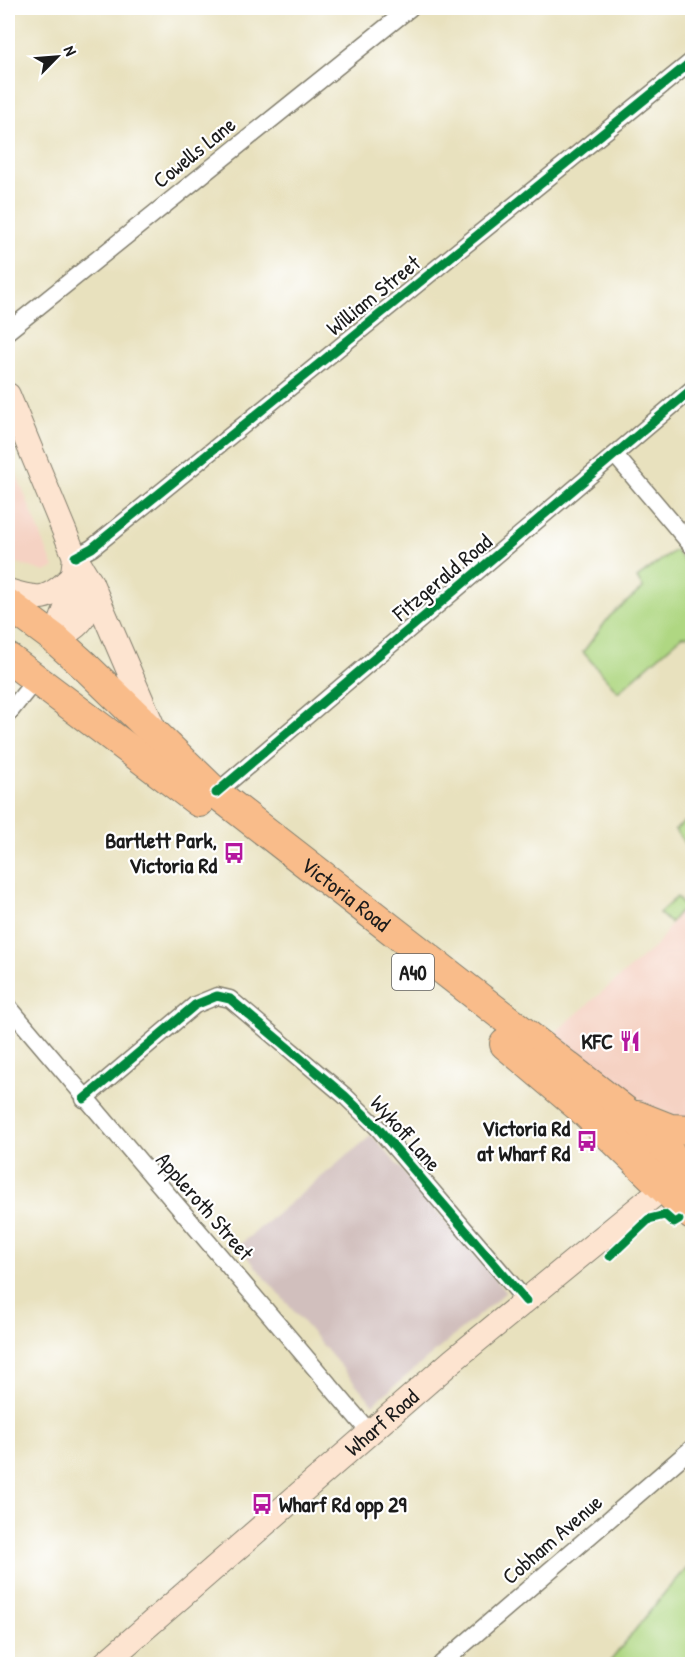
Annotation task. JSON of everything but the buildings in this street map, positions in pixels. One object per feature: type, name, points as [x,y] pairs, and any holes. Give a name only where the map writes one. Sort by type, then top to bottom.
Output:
[{"type":"highway","name":"Victoria Road","points":[[8,604],[55,639],[216,793],[626,1112],[693,1175]]},
{"type":"highway","points":[[8,628],[36,640],[55,639],[68,672],[102,710],[177,784]]},
{"type":"highway","name":"Victoria Road","points":[[8,658],[177,784],[519,1055],[583,1110],[693,1215]]},
{"type":"highway","points":[[626,1112],[670,1129],[693,1130]]},
{"type":"main road","points":[[8,394],[80,572],[158,739]]},
{"type":"main road","points":[[8,591],[27,597],[46,597],[80,572]]},
{"type":"main road","points":[[55,639],[80,572]]},
{"type":"main road","name":"Wharf Road","points":[[104,1665],[369,1433],[664,1187]]},
{"type":"street","name":"Cowells Lane","points":[[8,331],[410,8]]},
{"type":"street","name":"William Street","points":[[80,572],[92,548],[693,61]]},
{"type":"street","name":"Fitzgerald Road","points":[[216,793],[693,389]]},
{"type":"street","points":[[615,455],[693,546]]},
{"type":"street","points":[[8,714],[36,679]]},
{"type":"street","name":"Wykoff Lane","points":[[84,1099],[206,998],[224,997],[241,1008],[345,1096],[378,1128],[526,1301]]},
{"type":"street","name":"Appleroth Street","points":[[8,1006],[84,1099],[369,1433]]},
{"type":"street","name":"Cobham Avenue","points":[[441,1665],[693,1448]]},
{"type":"shaded area","points":[[8,453],[54,568],[45,572],[8,560]]},
{"type":"shaded area","points":[[679,912],[692,922],[692,1122],[647,1105],[552,1035],[657,945]]},
{"type":"shaded area","points":[[372,1135],[506,1292],[373,1404],[238,1246]]},
{"type":"green space","points":[[675,550],[692,570],[692,635],[682,636],[618,692],[583,652],[610,616],[643,588],[637,578]]},
{"type":"green space","points":[[686,821],[692,827],[692,853],[675,830]]},
{"type":"green space","points":[[677,897],[686,910],[692,906],[692,922],[679,912],[670,923],[659,913]]},
{"type":"green space","points":[[692,1563],[692,1664],[608,1664],[666,1591]]},
{"type":"cycle path","points":[[75,557],[92,548],[692,61]]},
{"type":"cycle path","points":[[216,793],[692,389]]},
{"type":"cycle path","points":[[84,1099],[195,1005],[217,996],[230,999],[345,1096],[378,1128],[526,1301]]},
{"type":"cycle path","points":[[610,1256],[649,1219],[665,1215],[674,1223],[679,1220]]},
{"type":"place","name":"Bartlett Park, Victoria Rd","points":[[234,853]]},
{"type":"place","name":"KFC","points":[[630,1041]]},
{"type":"place","name":"Victoria Rd at Wharf Rd","points":[[587,1141]]},
{"type":"place","name":"Wharf Rd opp 29","points":[[262,1504]]}]
